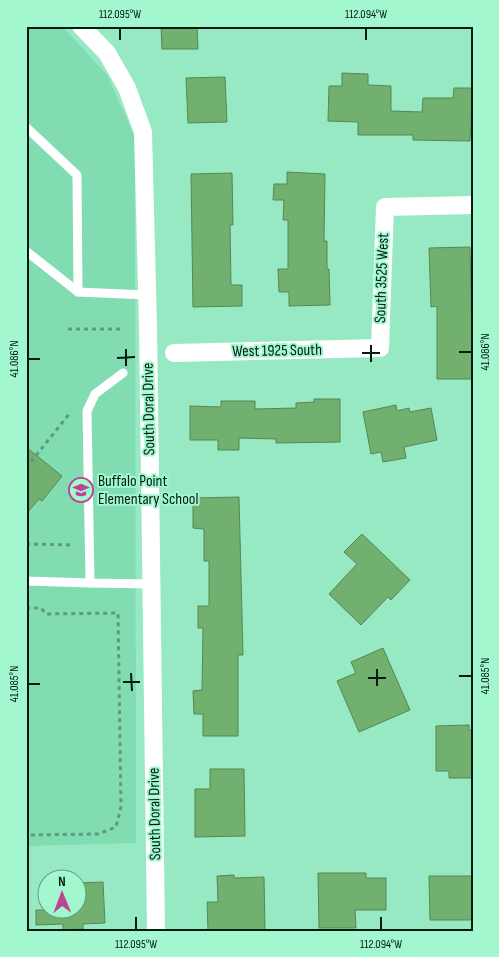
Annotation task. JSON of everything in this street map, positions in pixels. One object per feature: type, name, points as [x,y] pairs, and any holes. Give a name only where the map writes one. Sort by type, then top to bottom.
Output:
[{"type":"street","name":"South Doral Drive","points":[[81,26],[107,53],[127,88],[143,132],[152,584],[156,931]]},
{"type":"street","name":"South 3525 West","points":[[380,348],[385,207],[473,205]]},
{"type":"street","name":"West 1925 South","points":[[174,353],[380,348]]},
{"type":"lane","points":[[26,127],[77,175],[78,292]]},
{"type":"lane","points":[[26,251],[78,292],[147,295]]},
{"type":"lane","points":[[90,583],[87,411],[95,394],[123,373]]},
{"type":"lane","points":[[26,581],[152,584]]},
{"type":"path","points":[[68,329],[122,329]]},
{"type":"path","points":[[26,468],[70,413]]},
{"type":"path","points":[[26,544],[74,545]]},
{"type":"path","points":[[26,608],[41,608],[46,614],[118,613],[121,807],[116,827],[98,834],[26,835]]},
{"type":"shaded area","name":"Buffalo Point Elementary School","points":[[33,26],[62,26],[107,75],[135,137],[136,843],[26,846],[26,31]]},
{"type":"building","points":[[161,26],[197,26],[198,49],[162,49]]},
{"type":"building","points":[[342,73],[368,74],[368,85],[391,86],[391,111],[422,112],[423,98],[453,98],[454,88],[473,88],[470,141],[413,140],[413,135],[358,135],[358,122],[328,121],[329,86],[342,86]]},
{"type":"building","points":[[225,77],[227,122],[188,123],[186,78]]},
{"type":"building","points":[[287,172],[325,174],[324,241],[327,241],[330,305],[289,306],[289,292],[279,292],[278,269],[288,269],[288,220],[283,220],[284,200],[273,200],[274,184],[287,184]]},
{"type":"building","points":[[232,173],[233,225],[230,225],[231,285],[242,285],[242,306],[193,307],[191,174]]},
{"type":"building","points":[[470,247],[473,379],[437,379],[437,306],[431,307],[429,248]]},
{"type":"building","points":[[314,399],[340,399],[340,442],[276,443],[276,439],[239,438],[239,450],[218,450],[218,440],[190,440],[190,406],[221,407],[221,401],[255,401],[255,409],[296,408],[296,403],[314,402]]},
{"type":"building","points":[[396,405],[397,411],[409,408],[410,412],[431,408],[437,440],[404,447],[406,458],[383,462],[381,452],[371,454],[363,412]]},
{"type":"building","points":[[26,447],[62,476],[42,501],[39,499],[26,514]]},
{"type":"building","points":[[239,497],[243,655],[238,655],[238,736],[203,736],[203,714],[194,714],[193,691],[202,690],[203,628],[198,628],[198,606],[209,606],[209,561],[204,561],[204,529],[193,528],[193,498]]},
{"type":"building","points":[[362,534],[410,580],[391,600],[388,597],[361,625],[329,594],[357,564],[344,552]]},
{"type":"building","points":[[383,648],[410,710],[359,732],[337,681],[356,673],[351,662]]},
{"type":"building","points":[[469,725],[469,730],[473,730],[473,778],[449,778],[449,771],[436,771],[436,726]]},
{"type":"building","points":[[210,769],[244,769],[245,836],[195,837],[195,789],[210,789]]},
{"type":"building","points":[[318,873],[366,873],[366,878],[386,878],[386,910],[355,910],[356,928],[319,928]]},
{"type":"building","points":[[234,875],[234,878],[264,877],[265,931],[208,930],[207,902],[218,902],[217,876]]},
{"type":"building","points":[[429,876],[473,876],[473,920],[430,920]]},
{"type":"building","points":[[103,882],[105,923],[83,924],[83,929],[63,930],[63,924],[36,925],[36,910],[38,910],[38,920],[88,920],[88,883]]},
{"type":"place","name":"Buffalo Point Elementary School","points":[[81,490]]}]
